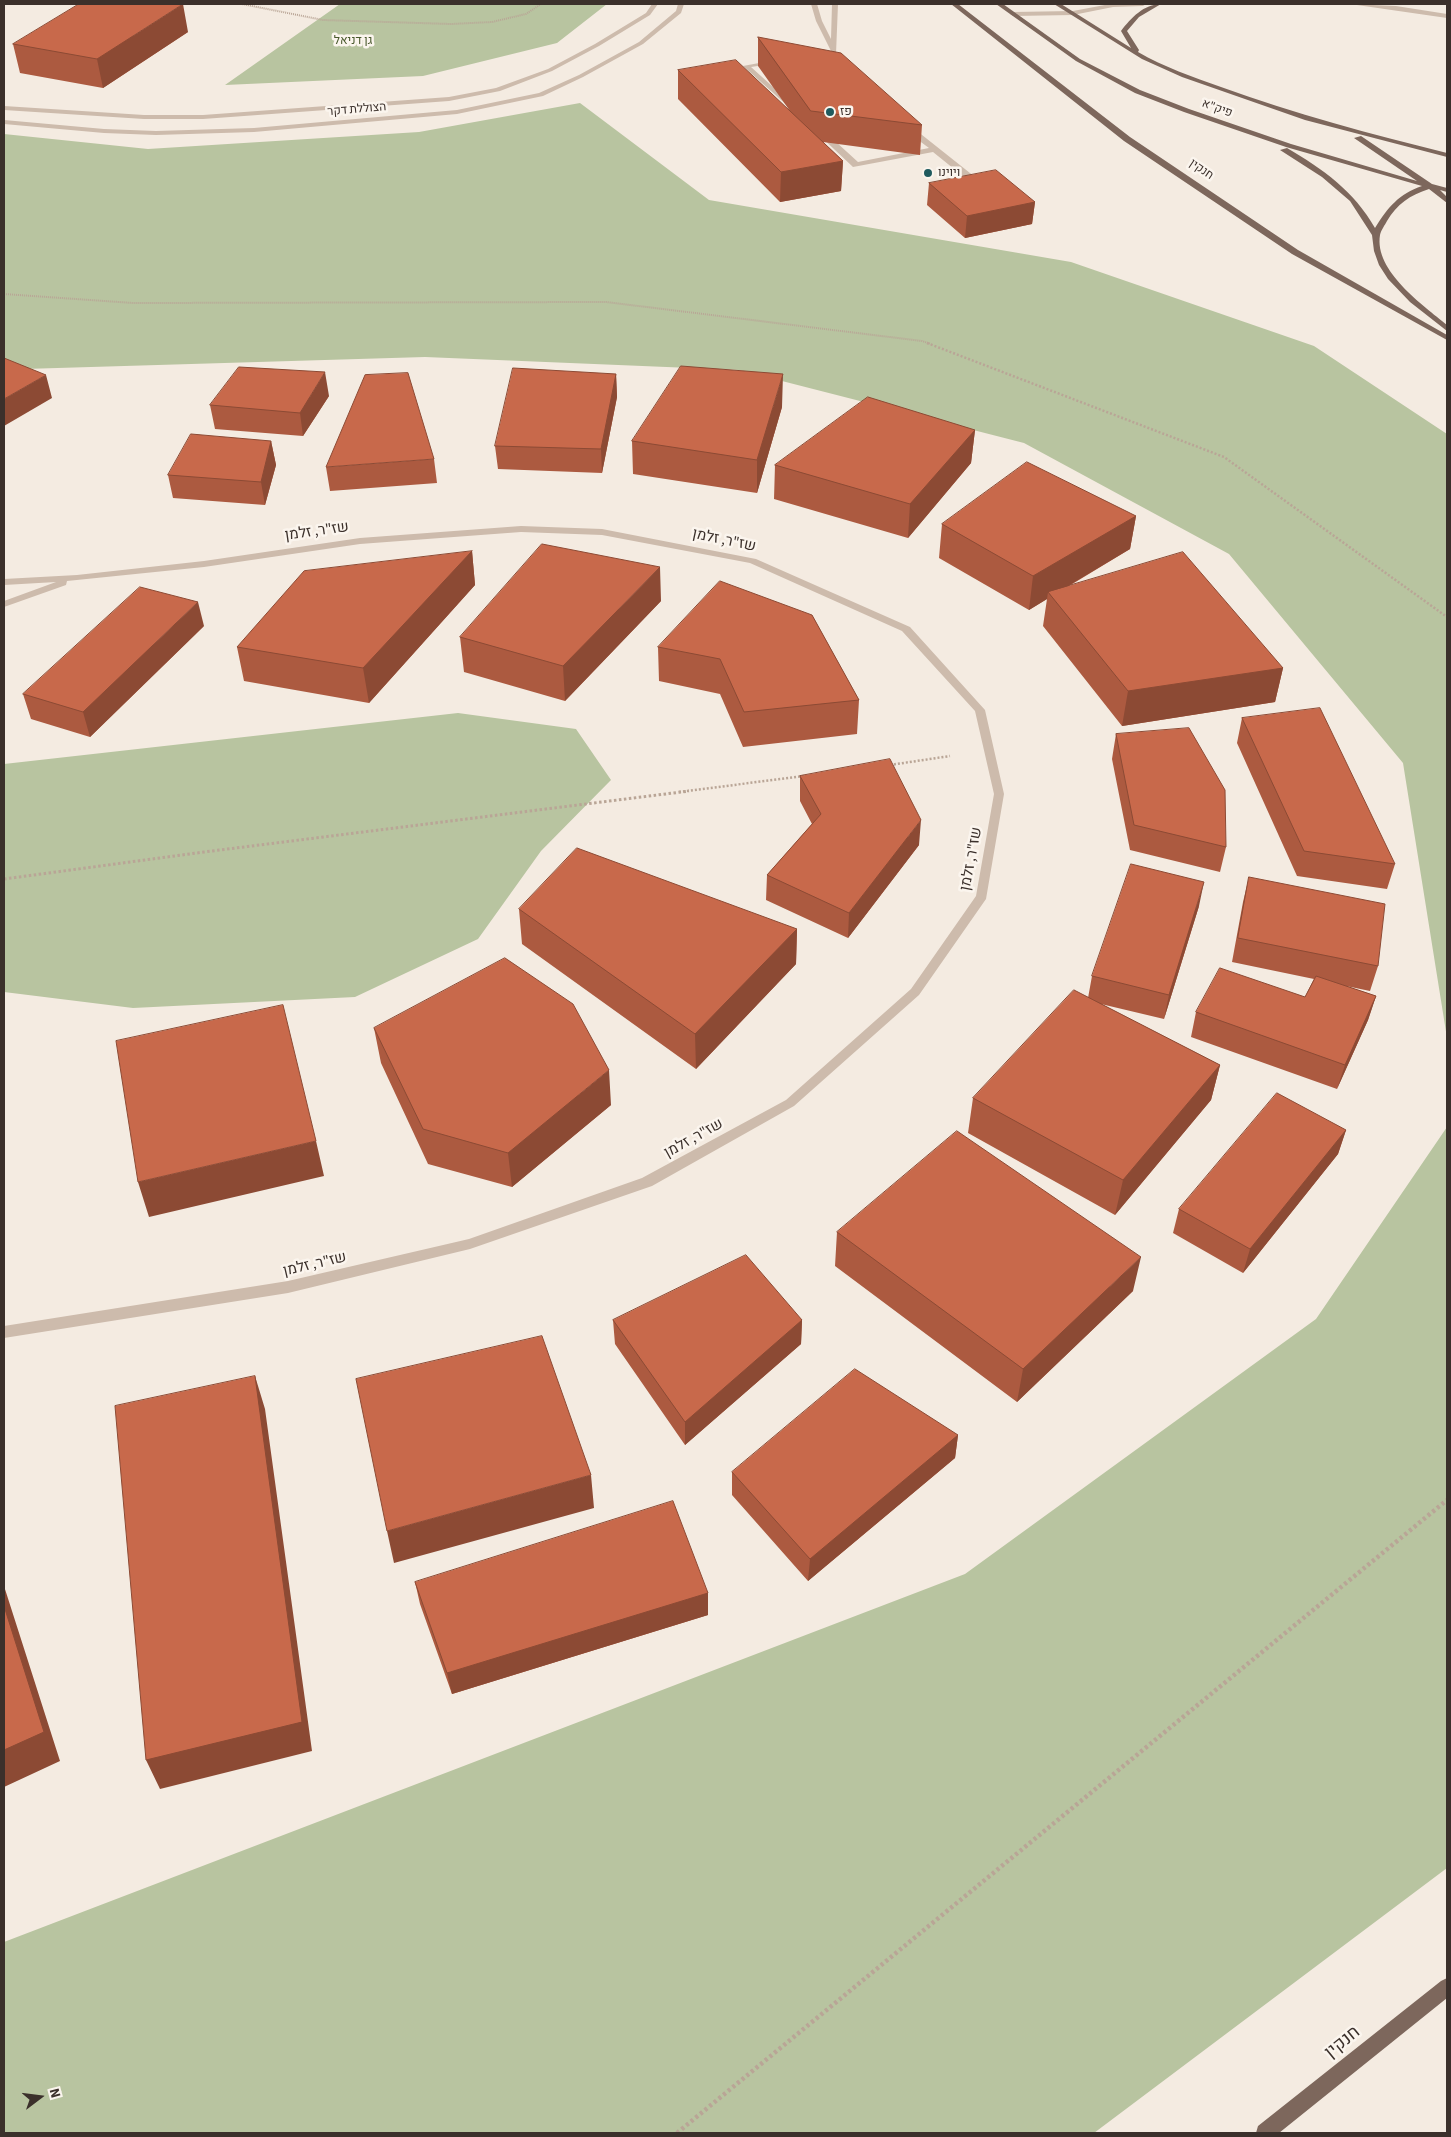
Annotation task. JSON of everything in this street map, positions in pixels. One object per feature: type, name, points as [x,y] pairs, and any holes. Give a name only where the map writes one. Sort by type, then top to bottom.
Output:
[{"type":"main road","name":"חנקין","points":[[954,4],[1135,145],[1295,252],[1447,338]]},
{"type":"main road","name":"פיק\"א","points":[[999,4],[1050,42],[1105,76],[1158,100],[1264,138],[1447,190]]},
{"type":"main road","name":"פיק\"א","points":[[1057,4],[1145,58],[1194,80],[1260,104],[1348,131],[1447,156]]},
{"type":"main road","points":[[1145,58],[1134,48],[1124,31],[1137,16],[1158,4]]},
{"type":"main road","points":[[1348,131],[1388,156],[1430,186],[1447,201]]},
{"type":"main road","points":[[1264,138],[1312,166],[1336,184],[1359,208],[1376,236],[1378,256],[1392,279],[1414,302],[1447,329]]},
{"type":"main road","points":[[1376,236],[1388,210],[1403,196],[1430,186],[1447,184]]},
{"type":"main road","name":"חנקין","points":[[1265,2133],[1447,1987]]},
{"type":"street","name":"הצוללת דקר","points":[[4,108],[144,117],[203,118],[449,98],[498,90],[550,70],[597,45],[648,14],[655,4]]},
{"type":"street","name":"הצוללת דקר","points":[[4,122],[104,131],[156,133],[254,130],[457,112],[541,95],[581,76],[642,43],[679,12],[681,4]]},
{"type":"street","points":[[814,4],[819,21],[834,53],[840,60]]},
{"type":"street","points":[[834,53],[835,4]]},
{"type":"street","points":[[1013,14],[1073,13],[1113,5],[1143,4]]},
{"type":"street","points":[[1353,4],[1447,16]]},
{"type":"street","points":[[1013,14],[1041,6]]},
{"type":"street","points":[[815,56],[834,53]]},
{"type":"street","points":[[785,60],[746,66],[797,112]]},
{"type":"street","points":[[812,125],[856,165],[935,150]]},
{"type":"street","points":[[904,125],[972,180]]},
{"type":"street","name":"שז\"ר, זלמן","points":[[4,582],[78,578],[204,564],[360,541],[521,529],[602,532],[724,555],[752,561],[906,629],[980,710],[999,794],[982,896],[916,992],[790,1103],[647,1182],[470,1244],[288,1286],[4,1332]]},
{"type":"street","name":"שז\"ר, זלמן","points":[[4,604],[78,578]]},
{"type":"path","points":[[242,4],[323,20],[451,24],[492,22],[526,14],[542,4]]},
{"type":"path","points":[[4,294],[132,302],[606,302],[922,341],[1224,457],[1447,617]]},
{"type":"path","points":[[890,765],[988,751]]},
{"type":"path","points":[[4,879],[145,858],[810,776]]},
{"type":"path","points":[[677,2133],[1447,1500]]},
{"type":"green space","name":"גן דניאל","points":[[340,4],[607,4],[557,43],[423,76],[225,85]]},
{"type":"green space","points":[[580,103],[709,200],[1071,262],[1314,346],[1447,434],[1447,1038],[1403,763],[1229,554],[1024,443],[739,370],[425,357],[24,369],[4,358],[4,134],[148,149],[419,132]]},
{"type":"green space","points":[[458,713],[576,729],[611,780],[541,851],[478,939],[355,997],[133,1008],[4,992],[4,764]]},
{"type":"green space","points":[[1447,1127],[1447,1868],[1094,2133],[4,2133],[4,1942],[965,1574],[1316,1319]]},
{"type":"building","points":[[79,4],[183,4],[97,59],[13,44]]},
{"type":"building","points":[[758,37],[841,53],[922,125],[811,111]]},
{"type":"building","points":[[736,60],[843,161],[781,172],[678,70]]},
{"type":"building","points":[[996,170],[1035,202],[967,216],[929,183]]},
{"type":"building","points":[[4,358],[46,375],[4,399]]},
{"type":"building","points":[[681,366],[783,374],[757,460],[632,441]]},
{"type":"building","points":[[239,367],[325,372],[300,413],[210,405]]},
{"type":"building","points":[[513,368],[616,374],[601,449],[495,446]]},
{"type":"building","points":[[408,373],[434,459],[326,467],[365,375]]},
{"type":"building","points":[[868,397],[975,430],[910,504],[775,465]]},
{"type":"building","points":[[191,434],[271,441],[261,482],[168,475]]},
{"type":"building","points":[[1027,462],[1136,516],[1033,576],[942,524]]},
{"type":"building","points":[[542,544],[660,567],[563,666],[460,637]]},
{"type":"building","points":[[472,551],[363,668],[237,647],[304,571]]},
{"type":"building","points":[[1183,552],[1283,668],[1128,691],[1048,592]]},
{"type":"building","points":[[720,581],[812,615],[859,700],[744,712],[720,659],[658,647]]},
{"type":"building","points":[[140,587],[198,602],[83,712],[23,694]]},
{"type":"building","points":[[1320,708],[1395,864],[1304,851],[1242,718]]},
{"type":"building","points":[[1189,728],[1225,790],[1226,847],[1134,825],[1116,734]]},
{"type":"building","points":[[890,759],[921,820],[849,913],[767,875],[821,814],[800,776]]},
{"type":"building","points":[[577,848],[797,929],[695,1034],[519,909]]},
{"type":"building","points":[[1131,864],[1204,882],[1169,995],[1092,976]]},
{"type":"building","points":[[1249,877],[1385,904],[1378,966],[1238,938]]},
{"type":"building","points":[[505,958],[573,1004],[609,1070],[508,1153],[423,1129],[374,1028]]},
{"type":"building","points":[[1220,968],[1305,997],[1316,976],[1376,996],[1345,1065],[1196,1012]]},
{"type":"building","points":[[1074,990],[1220,1065],[1123,1180],[973,1098]]},
{"type":"building","points":[[283,1005],[316,1141],[138,1182],[116,1041]]},
{"type":"building","points":[[1277,1093],[1346,1130],[1250,1249],[1179,1209]]},
{"type":"building","points":[[957,1131],[1141,1257],[1023,1369],[837,1232]]},
{"type":"building","points":[[746,1255],[802,1320],[685,1422],[613,1320]]},
{"type":"building","points":[[542,1336],[591,1475],[387,1531],[356,1379]]},
{"type":"building","points":[[855,1369],[958,1435],[810,1559],[732,1472]]},
{"type":"building","points":[[255,1376],[302,1722],[146,1760],[115,1406]]},
{"type":"building","points":[[673,1501],[708,1593],[447,1673],[415,1582]]},
{"type":"building","points":[[4,1606],[44,1732],[4,1750]]},
{"type":"place","name":"פז","points":[[830,112]]},
{"type":"place","name":"ויוינו","points":[[928,173]]}]
